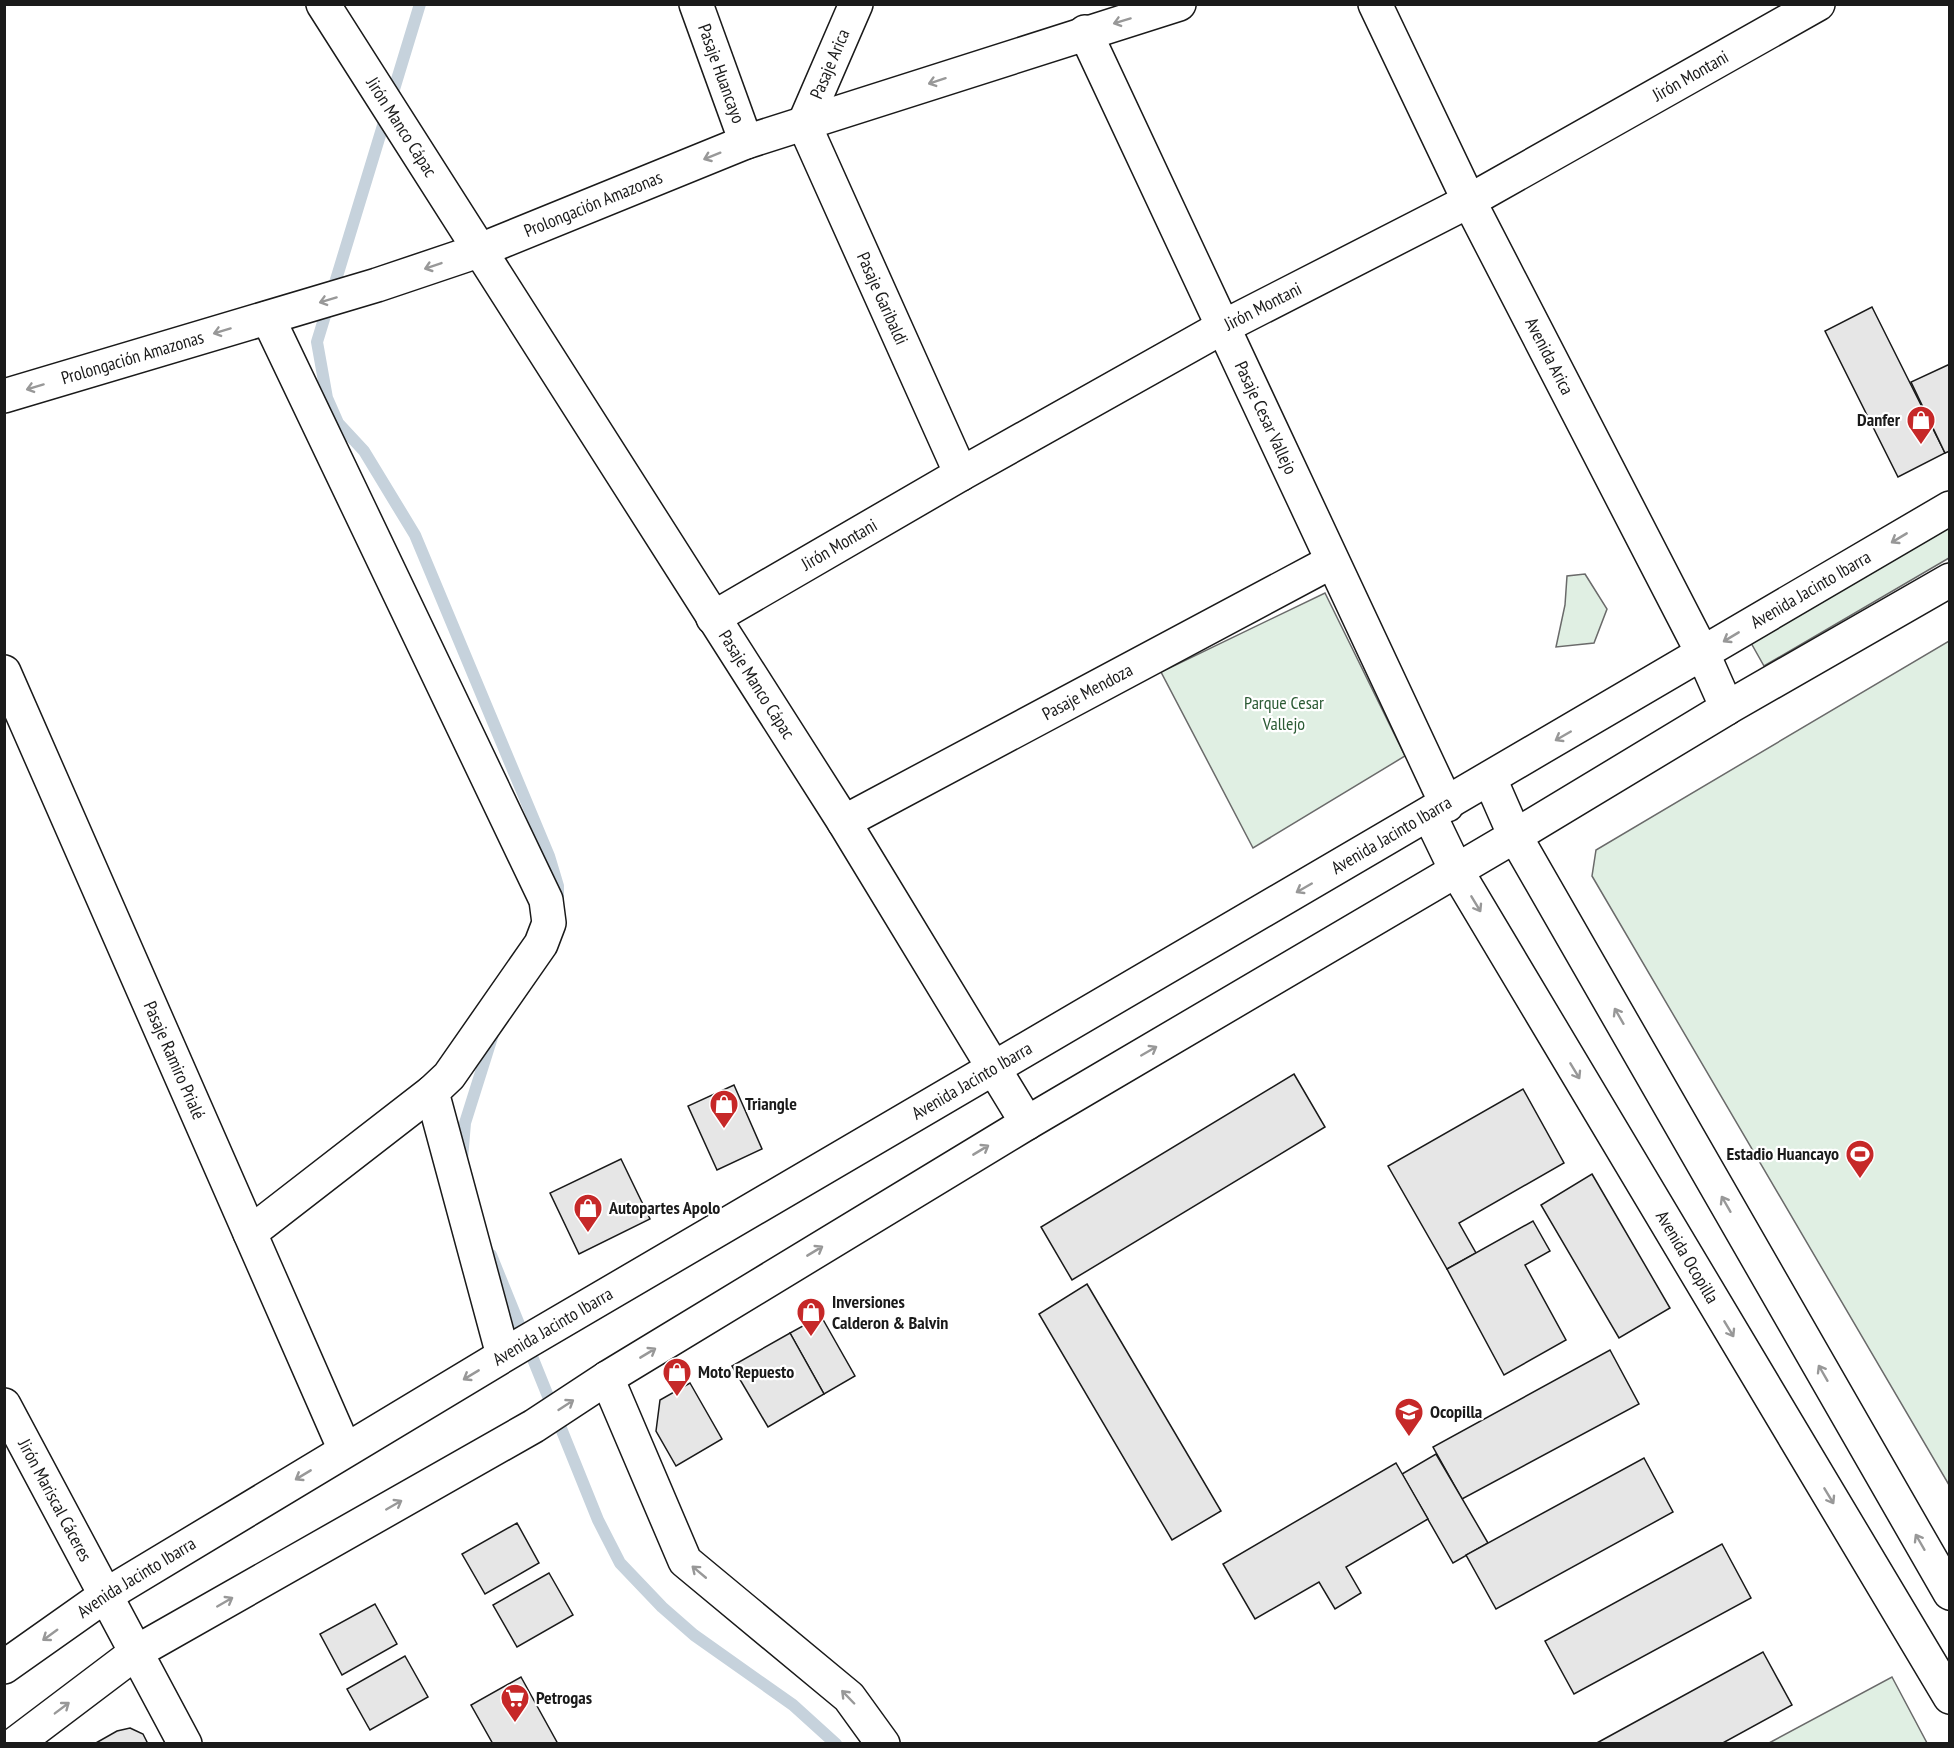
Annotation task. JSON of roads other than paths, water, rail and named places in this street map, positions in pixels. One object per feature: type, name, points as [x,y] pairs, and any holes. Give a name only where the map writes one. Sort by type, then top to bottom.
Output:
[{"type":"street","name":"Jirón Manco Cápac","points":[[323,4],[478,251]]},
{"type":"street","name":"Pasaje Huancayo","points":[[696,4],[746,142]]},
{"type":"street","name":"Pasaje Arica","points":[[804,124],[856,4]]},
{"type":"street","name":"Prolongación Amazonas","points":[[4,396],[377,285],[478,251],[746,142],[1085,32],[1179,4]]},
{"type":"street","name":"Avenida Arica","points":[[1375,4],[1469,201],[1703,654],[1727,708]]},
{"type":"street","name":"Jirón Montani","points":[[713,618],[961,474],[1221,328],[1469,201],[1818,4]]},
{"type":"street","name":"Pasaje Cesar Vallejo","points":[[1085,32],[1331,562],[1438,810]]},
{"type":"street","name":"Pasaje Garibaldi","points":[[804,124],[961,474]]},
{"type":"street","name":"Pasaje Manco Cápac","points":[[478,251],[844,822],[996,1068],[1027,1123]]},
{"type":"street","points":[[250,1233],[432,1092],[448,1076],[541,944],[549,923],[546,900],[273,316]]},
{"type":"street","name":"Avenida Jacinto Ibarra","points":[[4,1668],[106,1595],[512,1350],[1438,810],[1950,508]]},
{"type":"street","name":"Pasaje Mendoza","points":[[844,822],[1331,562]]},
{"type":"street","points":[[15,1743],[138,1651],[534,1426],[602,1381],[1027,1123],[1515,836],[1727,708],[1950,580]]},
{"type":"street","name":"Pasaje Ramiro Prialé","points":[[4,672],[345,1450]]},
{"type":"street","points":[[1490,779],[1515,836],[1950,1593]]},
{"type":"street","name":"Avenida Ocopilla","points":[[1438,810],[1456,870],[1950,1697]]},
{"type":"street","points":[[432,1092],[512,1350]]},
{"type":"street","points":[[602,1381],[685,1561],[849,1697],[883,1743]]},
{"type":"street","name":"Jirón Mariscal Cáceres","points":[[4,1405],[138,1651],[185,1743]]},
{"type":"waterway","points":[[420,4],[317,342],[327,398],[338,423],[364,451],[415,535],[549,856],[558,886],[558,900]]},
{"type":"waterway","points":[[462,1159],[465,1123],[493,1034]]},
{"type":"waterway","points":[[491,1255],[598,1520],[620,1563],[662,1607],[694,1635],[793,1705],[836,1744]]},
{"type":"place","name":"Danfer","points":[[1921,446]]},
{"type":"place","name":"Triangle","points":[[724,1130]]},
{"type":"place","name":"Estadio Huancayo","points":[[1860,1180]]},
{"type":"place","name":"Autopartes Apolo","points":[[588,1234]]},
{"type":"place","name":"Inversiones Calderon & Balvin","points":[[811,1338]]},
{"type":"place","name":"Moto Repuesto","points":[[677,1398]]},
{"type":"place","name":"Ocopilla","points":[[1409,1438]]},
{"type":"place","name":"Petrogas","points":[[515,1724]]},
{"type":"park label","name":"Parque Cesar Vallejo","points":[[1284,713]]}]
